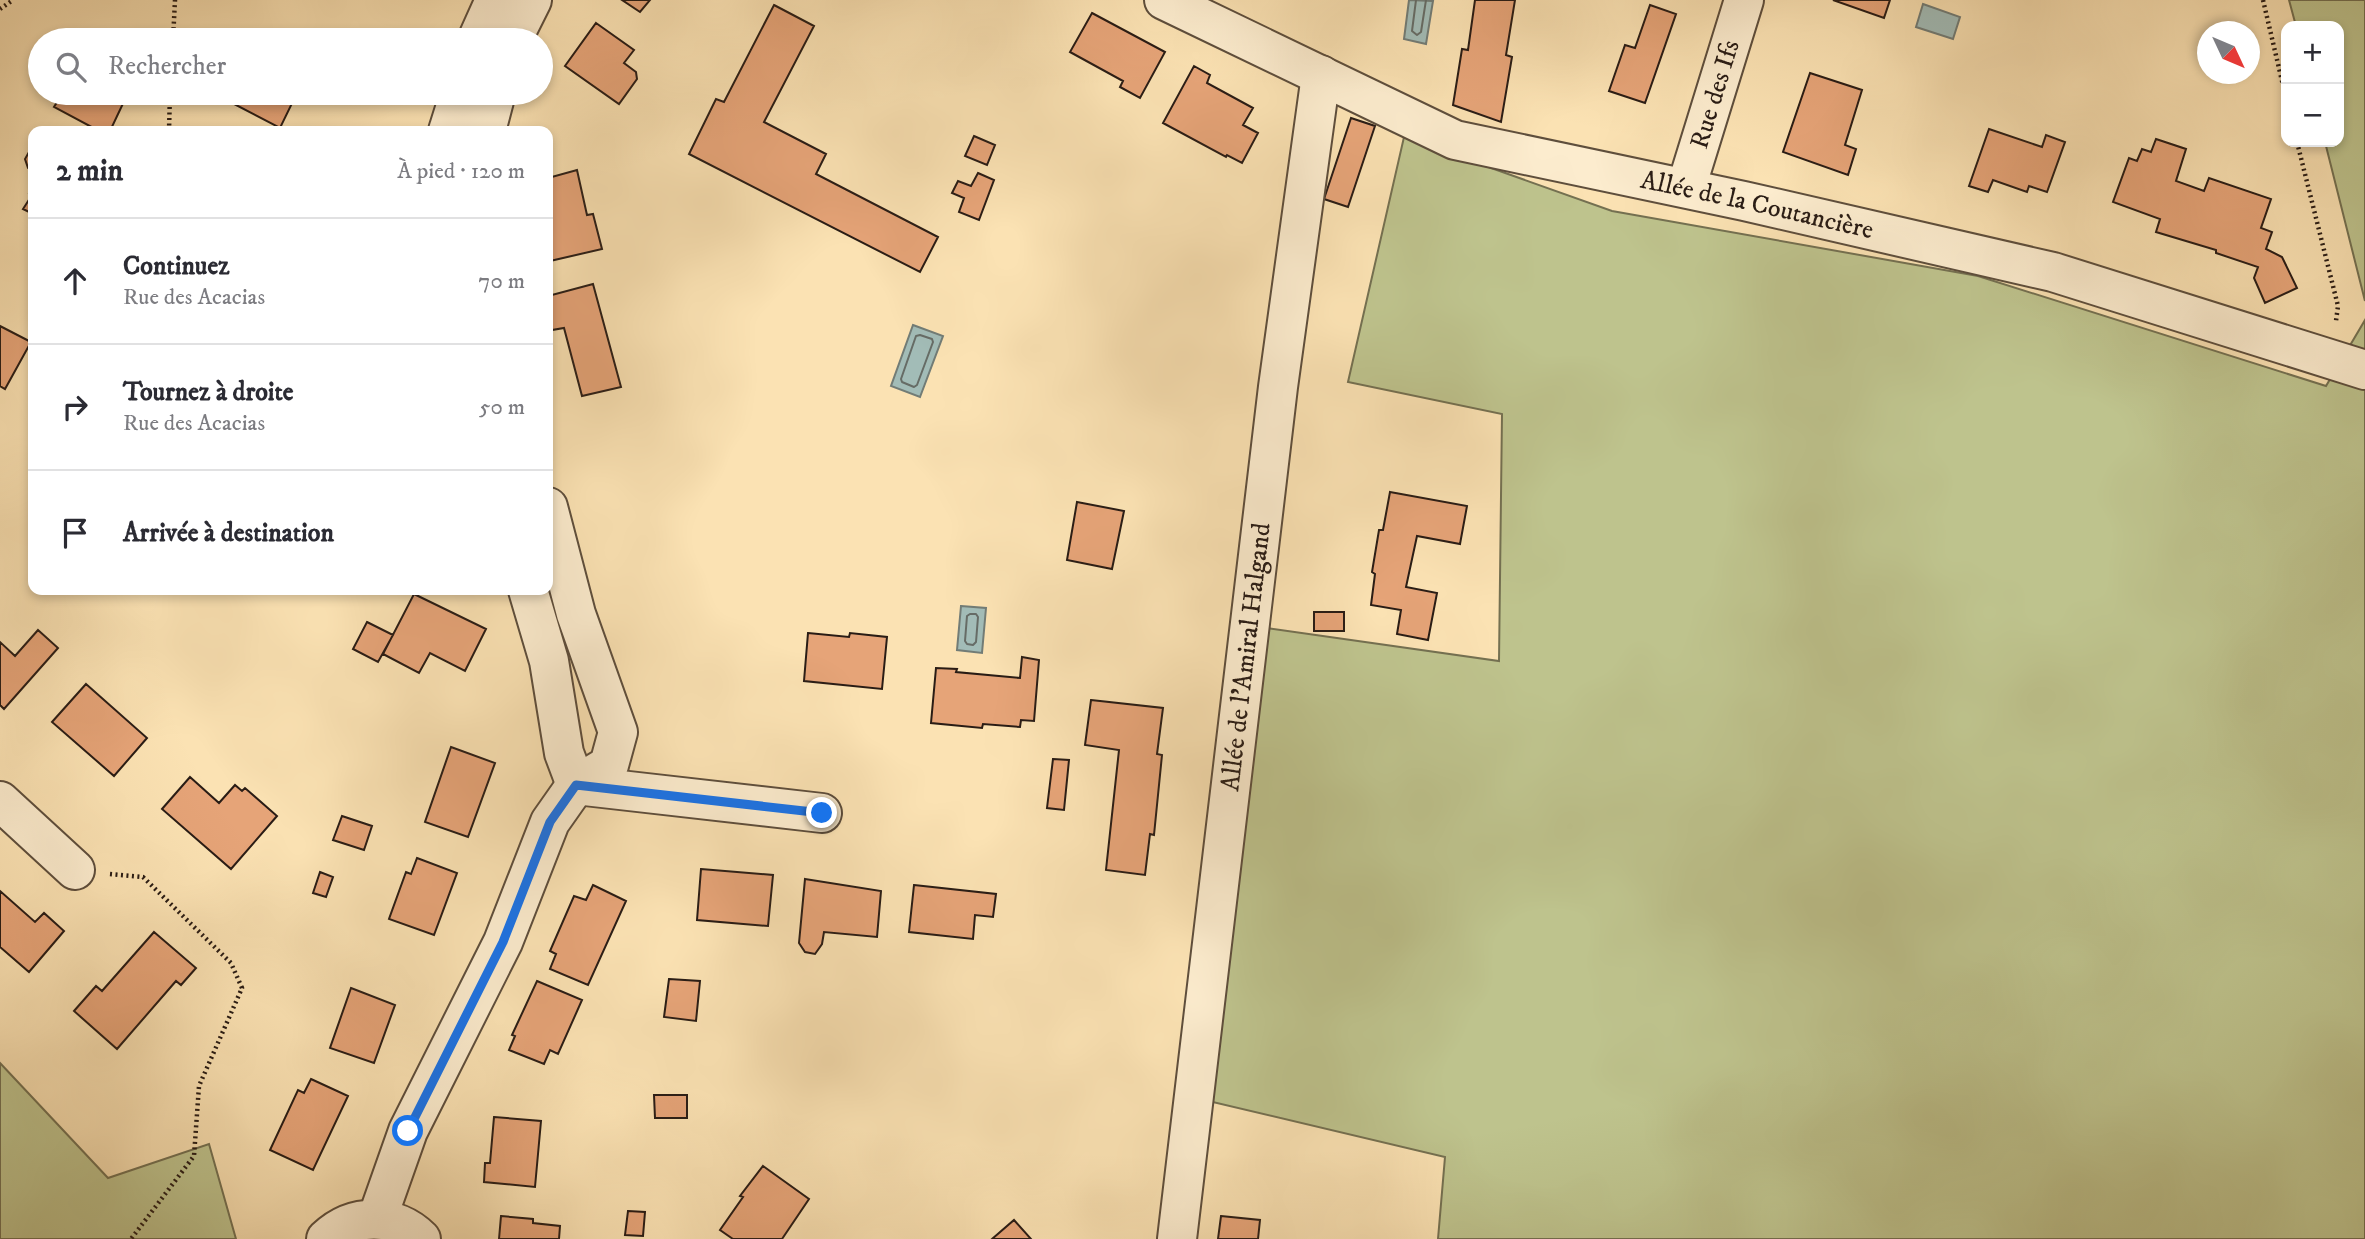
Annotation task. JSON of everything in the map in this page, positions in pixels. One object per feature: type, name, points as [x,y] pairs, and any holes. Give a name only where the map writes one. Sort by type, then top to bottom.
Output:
[{"type":"street","points":[[482,28],[495,0]]},
{"type":"street","points":[[518,28],[532,0]]},
{"type":"street","name":"Allée de la Coutancière","points":[[1164,0],[1455,140],[1686,188],[2053,272],[2365,370]]},
{"type":"street","name":"Rue des Ifs","points":[[1686,188],[1744,0]]},
{"type":"street","name":"Allée de l'Amiral Halgand","points":[[1177,1239],[1278,387],[1321,75]]},
{"type":"street","points":[[450,126],[457,105]]},
{"type":"street","points":[[487,126],[493,105]]},
{"type":"street","points":[[377,1219],[408,1131],[503,942],[550,822],[576,785],[609,765],[618,732],[576,614],[553,526]]},
{"type":"street","points":[[529,595],[549,661],[564,753],[576,785]]},
{"type":"street","points":[[576,785],[822,813]]},
{"type":"street","points":[[0,801],[75,870]]},
{"type":"street","points":[[326,1239],[335,1231],[355,1222],[377,1219],[399,1224],[421,1239]]},
{"type":"path","points":[[0,9],[13,0]]},
{"type":"path","points":[[174,28],[175,0]]},
{"type":"path","points":[[2263,0],[2283,84]]},
{"type":"path","points":[[169,126],[170,105]]},
{"type":"path","points":[[2298,147],[2339,306],[2328,359]]},
{"type":"path","points":[[75,870],[143,877],[231,963],[242,988],[199,1086],[194,1156],[131,1239]]},
{"type":"green space","points":[[2289,0],[2365,0],[2365,301],[2326,147],[2344,147],[2344,21],[2295,21]]},
{"type":"green space","points":[[1404,137],[1612,211],[1978,276],[2326,386],[2365,320],[2365,1239],[1438,1239],[1445,1157],[1183,1095],[1246,625],[1499,661],[1502,414],[1348,382]]},
{"type":"green space","points":[[0,1063],[108,1178],[209,1144],[236,1239],[0,1239]]},
{"type":"water","points":[[1409,0],[1433,1],[1426,44],[1404,39]]},
{"type":"water","points":[[1923,4],[1960,17],[1953,39],[1916,27]]},
{"type":"water","points":[[913,325],[943,336],[920,397],[891,386]]},
{"type":"water","points":[[961,606],[986,608],[982,653],[957,650]]},
{"type":"building","points":[[622,0],[650,0],[640,12]]},
{"type":"building","points":[[1475,0],[1515,0],[1506,55],[1512,57],[1501,122],[1453,105],[1462,49],[1468,50]]},
{"type":"building","points":[[1833,0],[1890,0],[1884,18]]},
{"type":"building","points":[[774,5],[814,26],[764,122],[826,154],[816,174],[938,237],[920,272],[689,154],[716,99],[724,102]]},
{"type":"building","points":[[1650,5],[1676,14],[1645,103],[1609,91],[1625,45],[1635,48]]},
{"type":"building","points":[[1092,13],[1165,52],[1140,98],[1120,87],[1123,81],[1070,52]]},
{"type":"building","points":[[596,23],[634,50],[624,63],[636,72],[637,79],[619,104],[565,66]]},
{"type":"building","points":[[1194,66],[1210,75],[1207,83],[1253,108],[1243,125],[1258,133],[1242,163],[1163,123]]},
{"type":"building","points":[[1810,73],[1862,90],[1845,145],[1856,149],[1848,175],[1783,152]]},
{"type":"building","points":[[122,105],[112,126],[90,126],[54,107]]},
{"type":"building","points":[[236,105],[291,105],[281,126]]},
{"type":"building","points":[[1351,118],[1375,126],[1348,207],[1324,199]]},
{"type":"building","points":[[1989,129],[2042,147],[2046,135],[2065,142],[2047,192],[2029,186],[2027,192],[1993,180],[1988,192],[1969,186]]},
{"type":"building","points":[[974,136],[995,145],[987,165],[965,156]]},
{"type":"building","points":[[2156,139],[2186,149],[2176,181],[2204,191],[2209,178],[2271,199],[2261,228],[2272,232],[2266,249],[2282,257],[2297,288],[2265,303],[2254,278],[2258,267],[2216,253],[2216,250],[2156,232],[2160,219],[2113,202],[2129,158],[2137,161],[2142,149],[2151,152]]},
{"type":"building","points":[[577,170],[587,215],[593,214],[602,249],[553,260],[553,177]]},
{"type":"building","points":[[978,173],[994,180],[979,220],[959,212],[964,198],[952,193],[958,181],[971,186]]},
{"type":"building","points":[[593,284],[621,387],[582,396],[564,328],[553,330],[553,295]]},
{"type":"building","points":[[0,326],[28,340],[28,347],[5,389],[0,386]]},
{"type":"building","points":[[1390,492],[1467,506],[1460,544],[1417,536],[1406,587],[1437,593],[1428,640],[1397,634],[1401,610],[1371,605],[1375,574],[1372,572],[1379,530],[1383,530]]},
{"type":"building","points":[[1077,502],[1124,511],[1112,569],[1067,560]]},
{"type":"building","points":[[413,595],[486,629],[465,671],[430,653],[419,673],[383,654]]},
{"type":"building","points":[[1314,612],[1344,612],[1344,631],[1314,631]]},
{"type":"building","points":[[367,622],[393,635],[378,662],[353,649]]},
{"type":"building","points":[[38,630],[58,648],[4,709],[0,705],[0,642],[15,656]]},
{"type":"building","points":[[808,633],[849,637],[850,633],[887,637],[882,689],[804,681]]},
{"type":"building","points":[[1022,657],[1039,660],[1034,721],[1021,720],[1020,727],[983,724],[982,728],[931,723],[936,668],[1020,678]]},
{"type":"building","points":[[86,684],[147,738],[114,776],[52,722]]},
{"type":"building","points":[[1091,700],[1163,708],[1157,754],[1162,755],[1154,835],[1150,834],[1145,875],[1106,870],[1119,750],[1085,745]]},
{"type":"building","points":[[451,747],[495,763],[468,837],[425,822]]},
{"type":"building","points":[[1053,759],[1069,760],[1064,810],[1047,808]]},
{"type":"building","points":[[190,777],[219,803],[235,785],[242,791],[245,788],[277,816],[231,869],[162,809]]},
{"type":"building","points":[[342,816],[372,826],[364,850],[333,840]]},
{"type":"building","points":[[417,858],[457,873],[434,935],[389,919],[406,872],[411,874]]},
{"type":"building","points":[[701,869],[773,875],[768,926],[697,920]]},
{"type":"building","points":[[320,872],[333,877],[326,897],[313,893]]},
{"type":"building","points":[[805,879],[881,891],[877,937],[824,932],[822,944],[815,954],[805,952],[799,943]]},
{"type":"building","points":[[593,885],[626,901],[588,985],[550,969],[556,954],[550,951],[574,896],[586,900]]},
{"type":"building","points":[[914,885],[996,894],[993,917],[975,915],[973,939],[909,932]]},
{"type":"building","points":[[0,891],[35,922],[44,913],[64,931],[29,972],[0,947]]},
{"type":"building","points":[[154,932],[196,968],[181,985],[176,981],[117,1049],[74,1011],[96,986],[102,991]]},
{"type":"building","points":[[669,979],[700,981],[696,1021],[664,1017]]},
{"type":"building","points":[[537,981],[582,1000],[558,1054],[550,1050],[544,1064],[509,1050],[515,1036],[512,1035]]},
{"type":"building","points":[[351,988],[395,1005],[374,1063],[330,1048]]},
{"type":"building","points":[[311,1079],[348,1096],[313,1170],[270,1150],[298,1090],[304,1093]]},
{"type":"building","points":[[654,1095],[687,1095],[687,1118],[655,1118]]},
{"type":"building","points":[[494,1117],[541,1121],[535,1187],[484,1182],[485,1163],[490,1163]]},
{"type":"building","points":[[763,1166],[809,1199],[782,1239],[733,1239],[720,1230],[743,1197],[740,1196]]},
{"type":"building","points":[[628,1211],[645,1212],[643,1236],[625,1235]]},
{"type":"building","points":[[501,1216],[533,1219],[533,1223],[560,1226],[559,1239],[499,1239]]},
{"type":"building","points":[[1221,1216],[1260,1220],[1258,1239],[1218,1239]]},
{"type":"building","points":[[1014,1220],[1031,1239],[992,1239]]},
{"type":"route","points":[[408,1131],[503,942],[550,822],[576,785],[822,813]]}]
